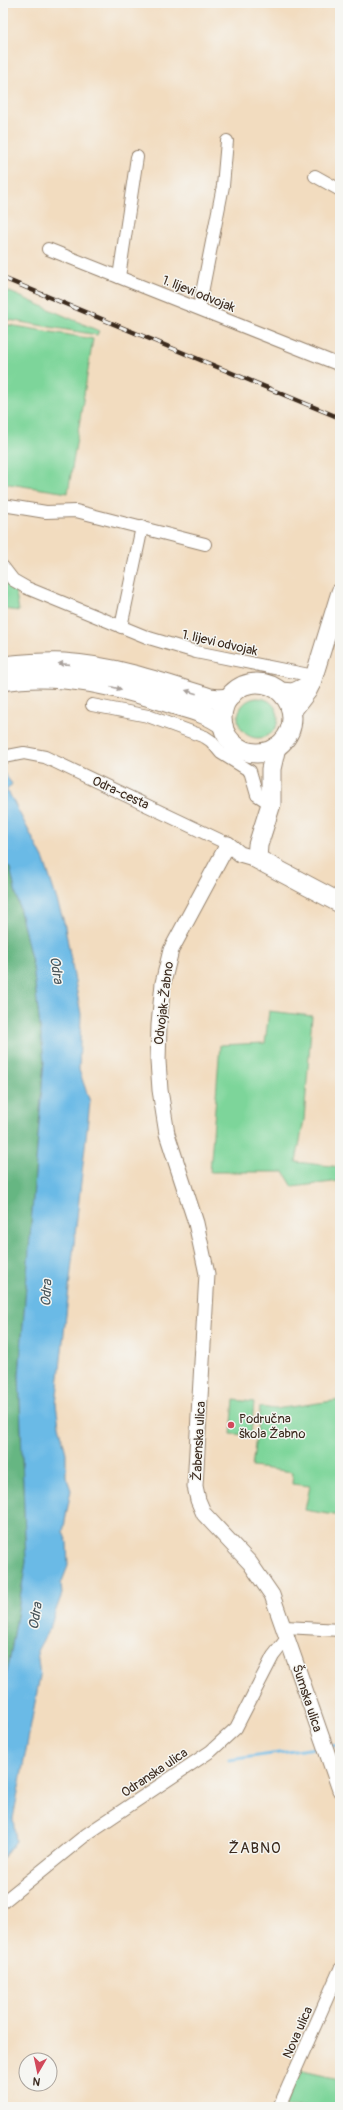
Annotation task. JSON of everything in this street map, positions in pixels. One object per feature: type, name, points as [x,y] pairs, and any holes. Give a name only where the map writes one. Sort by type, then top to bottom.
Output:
[{"type":"main road","points":[[292,712],[308,691],[313,679],[340,592]]},
{"type":"main road","points":[[3,666],[64,663],[129,674],[210,698],[229,698]]},
{"type":"main road","points":[[3,682],[36,678],[103,685],[146,695],[206,714],[223,725]]},
{"type":"main road","points":[[280,691],[294,692],[313,679]]},
{"type":"main road","points":[[244,750],[264,752],[276,747],[288,735],[292,722],[292,712],[286,697],[280,691],[265,684],[249,684],[234,692],[229,698],[223,711],[223,725],[228,738],[259,763],[270,784]]},
{"type":"main road","points":[[257,859],[258,845],[271,804],[270,784],[272,761],[276,747]]},
{"type":"main road","name":"Odra-cesta","points":[[257,859],[340,903]]},
{"type":"street","points":[[199,308],[223,186],[227,141]]},
{"type":"street","points":[[119,277],[137,157]]},
{"type":"street","points":[[315,176],[340,190]]},
{"type":"street","name":"1. lijevi odvojak","points":[[48,249],[340,365]]},
{"type":"street","points":[[3,506],[46,512],[76,511],[205,544]]},
{"type":"street","points":[[121,627],[142,528]]},
{"type":"street","name":"1. lijevi odvojak","points":[[3,567],[13,580],[27,588],[149,638],[196,652],[313,679]]},
{"type":"street","points":[[92,705],[148,716],[205,737],[225,756],[250,772],[257,795],[271,804]]},
{"type":"street","name":"Odra-cesta","points":[[7,756],[24,752],[45,757],[228,844],[240,854],[257,859]]},
{"type":"street","name":"Odvojak-Žabno","points":[[179,1175],[167,1134],[160,1090],[158,1025],[163,983],[166,965],[178,934],[228,844]]},
{"type":"street","name":"Žabenska ulica","points":[[179,1175],[196,1223],[207,1274],[195,1470],[198,1500],[204,1514],[259,1574],[272,1595],[286,1632]]},
{"type":"street","points":[[286,1632],[340,1630]]},
{"type":"street","name":"Šumska ulica","points":[[286,1632],[340,1790]]},
{"type":"street","name":"Odranska ulica","points":[[3,1902],[87,1834],[211,1751],[236,1728],[286,1632]]},
{"type":"street","name":"Nova ulica","points":[[279,2107],[340,1969]]},
{"type":"green space","points":[[3,289],[99,331],[97,335],[3,319]]},
{"type":"green space","points":[[3,324],[93,339],[68,493],[3,483]]},
{"type":"green space","points":[[3,574],[15,589],[19,611],[3,609]]},
{"type":"green space","points":[[262,698],[269,701],[275,707],[278,718],[277,726],[269,735],[262,738],[254,738],[247,735],[239,726],[238,714],[241,707],[250,699]]},
{"type":"green space","points":[[3,861],[10,868],[33,967],[44,1061],[19,1375],[26,1562],[10,1658],[3,1688]]},
{"type":"green space","points":[[269,1011],[312,1016],[304,1120],[296,1162],[340,1167],[340,1181],[293,1187],[284,1172],[210,1172],[220,1045],[265,1043]]},
{"type":"green space","points":[[234,1400],[254,1402],[251,1435],[231,1434]]},
{"type":"green space","points":[[340,1400],[340,1516],[305,1510],[310,1486],[292,1484],[293,1472],[252,1467],[260,1407],[275,1409]]},
{"type":"green space","points":[[299,2070],[340,2079],[340,2107],[284,2107]]},
{"type":"water","name":"Odra","points":[[3,772],[12,784],[6,791],[9,793],[44,860],[64,922],[81,1014],[79,1070],[90,1102],[56,1404],[59,1425],[66,1453],[66,1476],[71,1490],[63,1532],[67,1542],[68,1566],[61,1584],[62,1594],[49,1629],[37,1651],[40,1676],[13,1819],[16,1841],[3,1858],[3,1688],[10,1658],[26,1562],[19,1375],[44,1061],[33,967],[10,868],[3,861]]},
{"type":"waterway","points":[[331,1746],[340,1745]]},
{"type":"waterway","points":[[229,1760],[316,1748]]},
{"type":"railway","points":[[3,278],[340,418]]},
{"type":"place","name":"Područna škola Žabno","points":[[231,1425]]},
{"type":"district","name":"ŽABNO","points":[[255,1848]]}]
